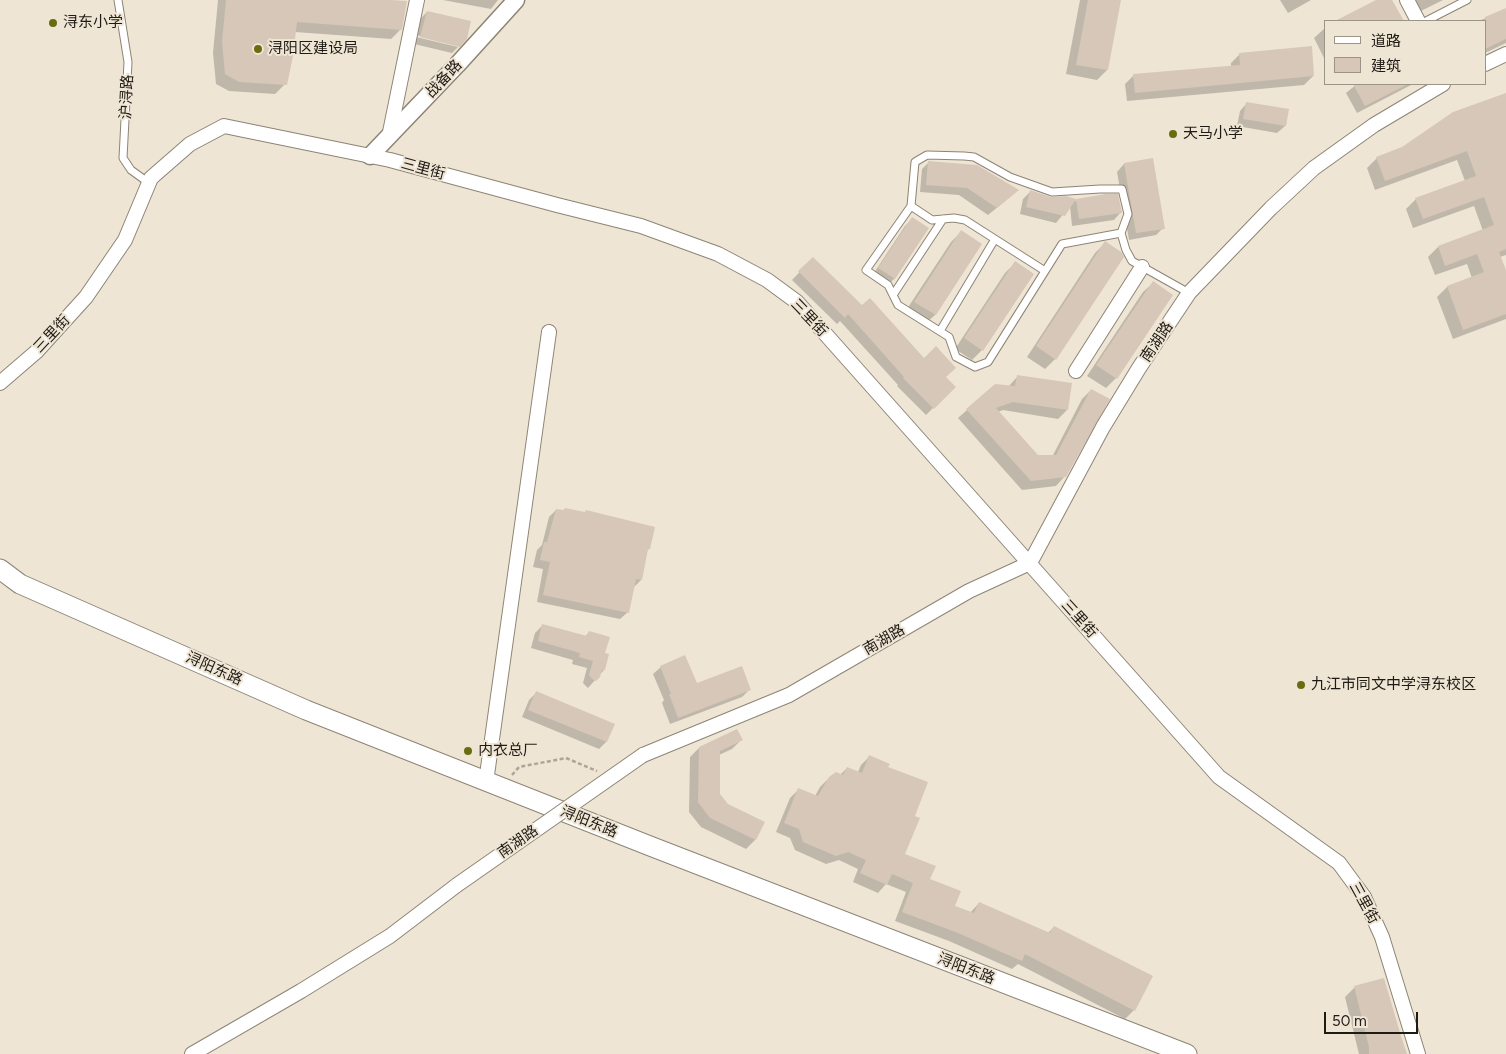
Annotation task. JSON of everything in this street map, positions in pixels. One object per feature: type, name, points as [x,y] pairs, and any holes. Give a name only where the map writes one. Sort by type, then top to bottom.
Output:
[{"type":"main road","name":"浔阳东路","points":[[0,569],[20,584],[297,706],[1187,1054]]},
{"type":"street","points":[[389,136],[417,0]]},
{"type":"street","name":"战备路","points":[[370,156],[516,0]]},
{"type":"street","points":[[1407,0],[1417,20]]},
{"type":"street","points":[[1486,64],[1506,54]]},
{"type":"street","name":"南湖路","points":[[192,1054],[390,936],[457,884],[643,755],[789,695],[969,590],[1030,563],[1103,428],[1139,368],[1189,293],[1271,208],[1314,168],[1374,125],[1441,85]]},
{"type":"street","name":"三里街","points":[[0,383],[36,352],[86,297],[125,240],[151,178],[190,144],[224,126],[370,156],[640,226],[718,254],[767,280],[797,302],[1219,776],[1339,863],[1364,897],[1382,937],[1418,1054]]},
{"type":"street","points":[[1076,371],[1142,267]]},
{"type":"street","points":[[493,784],[549,332]]},
{"type":"lane","name":"沪浔路","points":[[118,0],[128,62],[123,158],[130,170],[149,183]]},
{"type":"lane","points":[[1428,20],[1467,0]]},
{"type":"lane","points":[[1121,233],[1062,244],[988,362],[975,367],[956,357],[949,337],[898,305],[888,285],[866,270],[911,206],[915,162],[927,154],[964,156],[974,157],[1010,176],[1052,192],[1122,189],[1128,214],[1121,233],[1126,250],[1132,261],[1189,293]]},
{"type":"lane","points":[[911,206],[932,220],[965,220],[1045,271]]},
{"type":"lane","points":[[893,295],[943,220]]},
{"type":"lane","points":[[940,331],[995,239]]},
{"type":"path","points":[[493,784],[519,767],[566,758],[611,777]]},
{"type":"building","name":"浔阳区建设局","points":[[226,0],[407,1],[402,30],[297,22],[287,85],[239,82],[225,74],[222,42]]},
{"type":"building","points":[[1088,0],[1121,0],[1108,70],[1076,65]]},
{"type":"building","points":[[1376,0],[1392,0],[1403,20],[1337,20]]},
{"type":"building","points":[[1506,8],[1506,39],[1486,49],[1486,20],[1485,17]]},
{"type":"building","points":[[427,11],[471,21],[467,39],[460,47],[420,37]]},
{"type":"building","points":[[1312,46],[1314,76],[1135,93],[1133,74],[1240,65],[1239,53]]},
{"type":"building","points":[[1354,85],[1406,85],[1365,106]]},
{"type":"building","points":[[1506,93],[1506,249],[1499,252],[1506,270],[1506,314],[1463,330],[1447,286],[1484,272],[1477,254],[1445,266],[1438,246],[1494,225],[1484,197],[1423,219],[1415,198],[1476,176],[1467,151],[1385,181],[1376,157],[1402,147],[1453,112]]},
{"type":"building","points":[[1246,102],[1289,109],[1286,126],[1243,119]]},
{"type":"building","points":[[1153,158],[1165,229],[1136,233],[1124,163]]},
{"type":"building","points":[[928,161],[977,165],[1019,190],[997,208],[967,188],[926,185]]},
{"type":"building","points":[[1030,190],[1051,197],[1066,196],[1076,199],[1065,216],[1026,207]]},
{"type":"building","points":[[1118,194],[1122,213],[1079,219],[1076,199]]},
{"type":"building","points":[[912,217],[929,228],[895,279],[878,268]]},
{"type":"building","points":[[961,230],[982,244],[936,315],[914,302]]},
{"type":"building","points":[[1105,241],[1121,252],[1124,257],[1056,360],[1036,346]]},
{"type":"building","points":[[813,257],[862,305],[870,298],[924,358],[936,346],[956,368],[946,377],[956,387],[934,409],[903,378],[848,314],[845,318],[798,271]]},
{"type":"building","points":[[1015,261],[1034,274],[983,351],[964,338]]},
{"type":"building","points":[[1153,281],[1173,295],[1117,379],[1096,365]]},
{"type":"building","points":[[1017,375],[1072,383],[1068,410],[1013,402],[996,408],[1038,455],[1056,455],[1091,389],[1110,399],[1066,477],[1031,481],[966,409],[995,384],[1015,386]]},
{"type":"building","points":[[565,508],[585,512],[586,510],[655,527],[650,549],[648,549],[642,580],[636,579],[629,613],[543,595],[550,562],[540,560],[544,542],[547,542],[556,509],[564,510]]},
{"type":"building","points":[[542,624],[587,636],[589,631],[610,637],[605,653],[609,654],[605,670],[602,670],[600,677],[596,681],[592,679],[589,675],[593,661],[579,657],[580,653],[538,641]]},
{"type":"building","points":[[685,655],[697,683],[742,666],[751,690],[678,718],[660,666]]},
{"type":"building","points":[[536,691],[615,724],[607,742],[528,710]]},
{"type":"building","points":[[737,729],[743,740],[720,751],[720,794],[728,804],[765,822],[756,840],[710,818],[698,802],[699,747]]},
{"type":"building","points":[[869,755],[890,764],[888,767],[928,782],[915,816],[920,818],[905,854],[936,866],[930,879],[961,891],[955,906],[974,913],[979,902],[1050,933],[1054,926],[1153,976],[1135,1011],[1025,954],[1022,961],[958,933],[902,912],[913,883],[892,874],[887,885],[860,873],[866,860],[848,852],[836,856],[803,842],[799,829],[784,823],[798,788],[818,796],[829,777],[836,772],[843,775],[847,767],[862,773]]},
{"type":"building","points":[[1384,978],[1407,1054],[1369,1054],[1369,1047],[1354,986]]},
{"type":"place","name":"浔东小学","points":[[53,23]]},
{"type":"place","name":"浔阳区建设局","points":[[258,49]]},
{"type":"place","name":"天马小学","points":[[1173,134]]},
{"type":"place","name":"九江市同文中学浔东校区","points":[[1301,685]]},
{"type":"place","name":"内衣总厂","points":[[468,751]]}]
